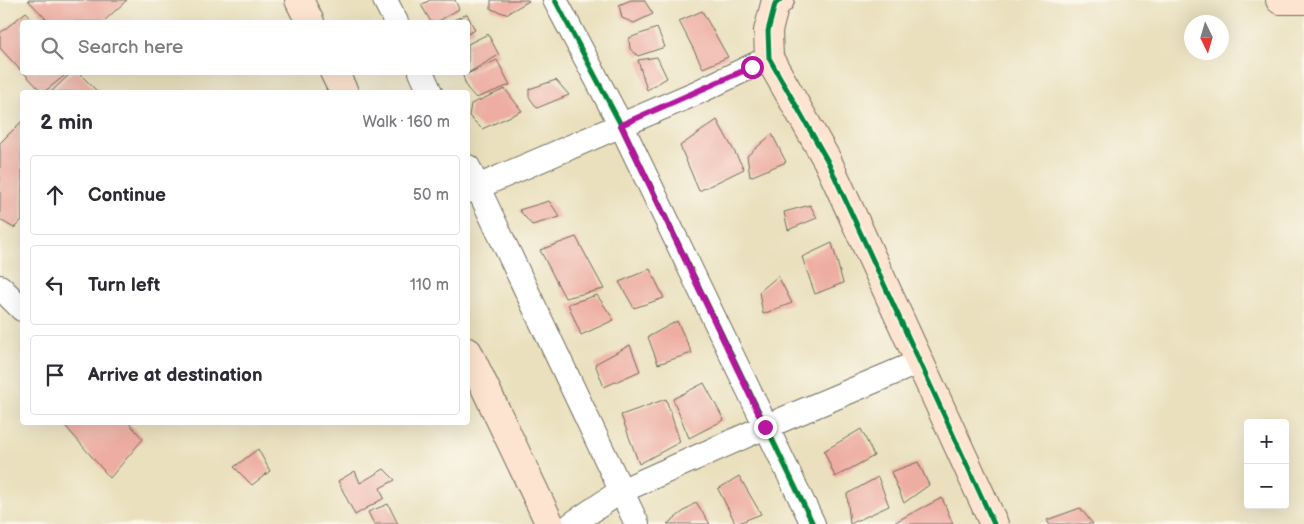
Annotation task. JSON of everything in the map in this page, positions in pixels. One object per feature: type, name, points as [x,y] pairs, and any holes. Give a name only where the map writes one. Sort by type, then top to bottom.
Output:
[{"type":"street","points":[[299,0],[309,20]]},
{"type":"street","points":[[385,0],[395,20]]},
{"type":"street","points":[[555,0],[621,125],[812,524]]},
{"type":"street","points":[[780,0],[775,4],[768,31],[769,58],[827,160],[994,524]]},
{"type":"street","points":[[1280,0],[1304,0]]},
{"type":"street","points":[[637,524],[471,182],[621,125],[696,93],[769,58]]},
{"type":"street","points":[[336,75],[343,90]]},
{"type":"street","points":[[422,75],[429,90]]},
{"type":"street","points":[[0,287],[20,307]]},
{"type":"street","points":[[470,356],[550,524]]},
{"type":"street","points":[[572,524],[621,491],[765,427],[919,362]]},
{"type":"building","points":[[28,0],[127,0],[105,20],[47,20]]},
{"type":"building","points":[[430,0],[455,0],[459,9],[440,20],[430,20],[421,5]]},
{"type":"building","points":[[491,0],[529,1],[506,14],[491,9]]},
{"type":"building","points":[[631,0],[644,0],[653,14],[634,23],[622,18],[619,5]]},
{"type":"building","points":[[702,11],[728,57],[703,68],[679,21]]},
{"type":"building","points":[[26,12],[34,20],[20,20],[20,70],[0,48],[0,33]]},
{"type":"building","points":[[467,14],[470,20],[454,20]]},
{"type":"building","points":[[470,20],[475,30],[470,33]]},
{"type":"building","points":[[657,28],[665,47],[638,56],[630,49],[629,38]]},
{"type":"building","points":[[488,34],[499,55],[470,72],[470,43]]},
{"type":"building","points":[[657,57],[667,78],[647,90],[638,60]]},
{"type":"building","points":[[497,60],[510,85],[476,98],[467,88],[462,75],[470,75],[470,73]]},
{"type":"building","points":[[26,75],[65,75],[46,90],[40,90]]},
{"type":"building","points":[[69,75],[81,75],[96,90],[53,90]]},
{"type":"building","points":[[556,80],[569,95],[537,108],[529,97],[529,89]]},
{"type":"building","points":[[505,89],[522,111],[482,129],[470,117],[471,104]]},
{"type":"building","points":[[717,120],[744,169],[699,191],[680,146]]},
{"type":"building","points":[[20,123],[20,222],[14,228],[0,220],[0,143]]},
{"type":"building","points":[[772,134],[786,162],[750,177],[747,156]]},
{"type":"building","points":[[549,201],[560,217],[532,225],[519,210]]},
{"type":"building","points":[[810,205],[817,218],[788,230],[784,212]]},
{"type":"building","points":[[576,237],[604,289],[565,298],[540,250]]},
{"type":"building","points":[[832,243],[843,283],[815,294],[802,257]]},
{"type":"building","points":[[650,269],[664,298],[634,308],[619,282]]},
{"type":"building","points":[[778,276],[792,303],[763,314],[759,292]]},
{"type":"building","points":[[597,295],[614,320],[581,335],[568,304]]},
{"type":"building","points":[[677,321],[692,353],[658,364],[648,337]]},
{"type":"building","points":[[630,345],[640,371],[604,387],[595,364]]},
{"type":"building","points":[[704,383],[724,420],[689,438],[673,399]]},
{"type":"building","points":[[666,399],[680,442],[639,464],[621,415]]},
{"type":"building","points":[[65,425],[131,425],[143,439],[110,478]]},
{"type":"building","points":[[861,429],[874,456],[835,477],[824,451]]},
{"type":"building","points":[[258,449],[270,471],[252,485],[234,467]]},
{"type":"building","points":[[918,462],[929,485],[904,503],[891,472]]},
{"type":"building","points":[[384,469],[395,480],[380,488],[384,498],[355,515],[338,481],[355,471],[360,483]]},
{"type":"building","points":[[739,476],[761,514],[736,524],[718,489]]},
{"type":"building","points":[[878,477],[889,506],[850,524],[847,494]]},
{"type":"building","points":[[942,498],[953,524],[892,524],[910,514]]},
{"type":"building","points":[[696,502],[710,524],[667,524]]},
{"type":"building","points":[[388,504],[398,524],[374,524],[368,512]]},
{"type":"building","points":[[1080,508],[1093,524],[1049,524],[1047,520]]},
{"type":"cycle path","points":[[555,0],[621,125],[813,524]]},
{"type":"cycle path","points":[[780,0],[775,4],[768,31],[769,58],[827,160],[994,524]]},
{"type":"route","points":[[752,67],[621,125],[765,427]]}]
